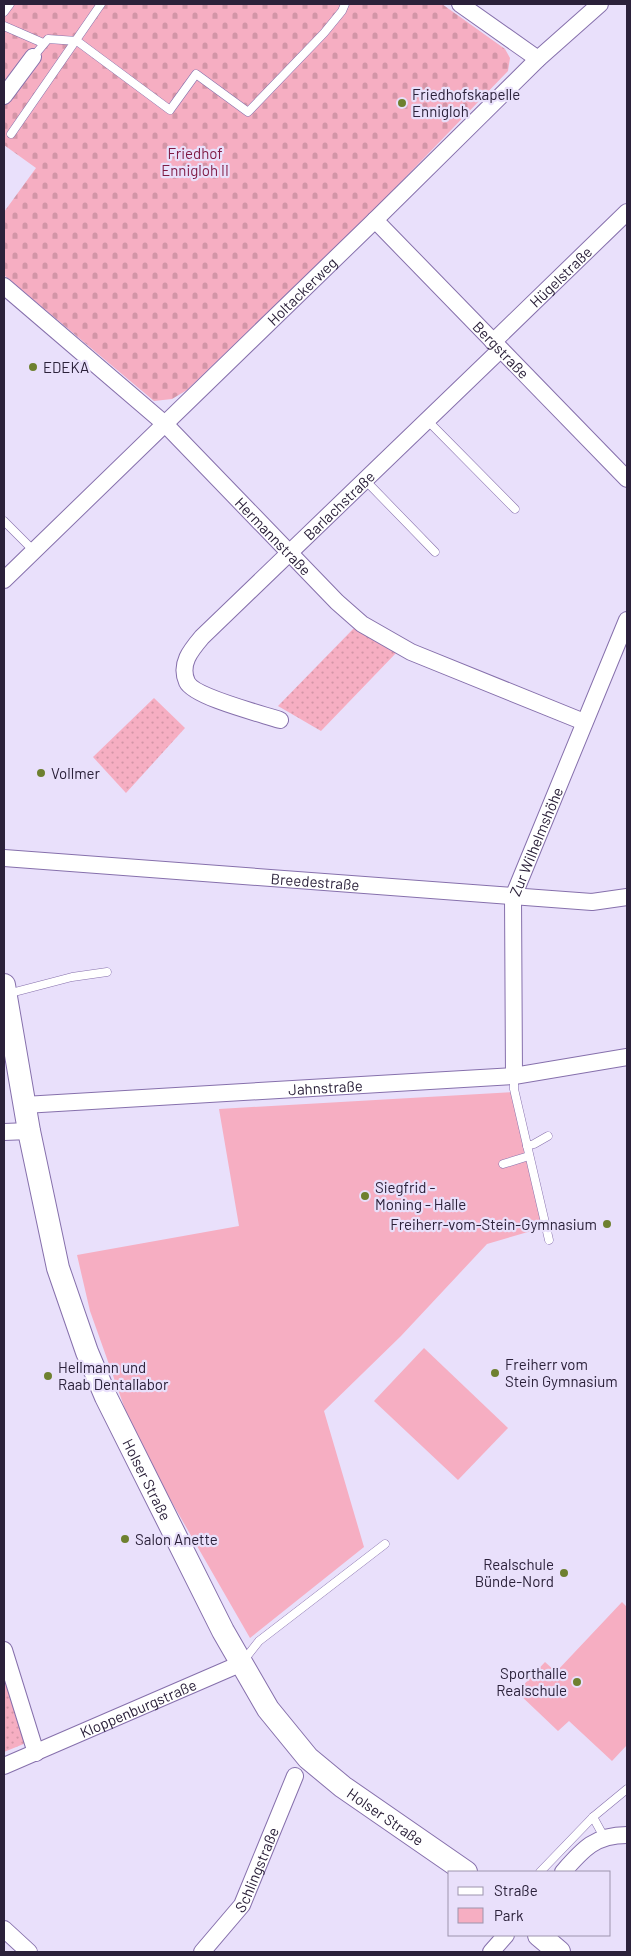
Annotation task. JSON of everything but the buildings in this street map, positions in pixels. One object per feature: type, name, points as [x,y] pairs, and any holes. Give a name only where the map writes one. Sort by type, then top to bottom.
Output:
[{"type":"main road","name":"Holser Straße","points":[[5,990],[24,1105],[58,1268],[87,1352],[106,1397],[240,1664],[268,1710],[308,1758],[343,1787],[465,1871]]},
{"type":"main road","points":[[540,1936],[558,1952]]},
{"type":"street","points":[[460,4],[538,59]]},
{"type":"street","name":"Holtackerweg","points":[[4,580],[538,59],[600,4]]},
{"type":"street","points":[[4,96],[33,57]]},
{"type":"street","name":"Hügelstraße","points":[[497,346],[627,212]]},
{"type":"street","name":"Bergstraße","points":[[375,220],[627,479]]},
{"type":"street","name":"Hermannstraße","points":[[4,286],[165,424],[288,553],[362,624],[385,639],[411,652],[584,722]]},
{"type":"street","name":"Barlachstraße","points":[[280,720],[209,697],[196,690],[188,684],[185,664],[189,654],[202,637],[427,420],[497,346]]},
{"type":"street","name":"Zur Wilhelmshöhe","points":[[514,1076],[513,897],[627,620]]},
{"type":"street","name":"Breedestraße","points":[[4,858],[592,902],[627,897]]},
{"type":"street","name":"Jahnstraße","points":[[24,1105],[514,1076],[627,1057]]},
{"type":"street","points":[[4,1132],[29,1131]]},
{"type":"street","points":[[4,1650],[36,1753]]},
{"type":"street","name":"Kloppenburgstraße","points":[[4,1766],[240,1664]]},
{"type":"street","name":"Schlingstraße","points":[[202,1952],[242,1905],[295,1776]]},
{"type":"street","points":[[564,1871],[589,1845],[604,1837],[627,1835]]},
{"type":"street","points":[[4,1929],[29,1952]]},
{"type":"street","points":[[492,1952],[505,1936]]},
{"type":"lane","points":[[4,12],[10,4]]},
{"type":"lane","points":[[11,134],[101,4]]},
{"type":"lane","points":[[33,57],[42,43],[48,38],[77,41],[170,110],[196,74],[248,112],[324,33],[342,11],[345,4]]},
{"type":"lane","points":[[4,26],[42,43]]},
{"type":"lane","points":[[427,420],[515,509]]},
{"type":"lane","points":[[365,480],[435,552]]},
{"type":"lane","points":[[4,521],[34,551]]},
{"type":"lane","points":[[5,990],[107,972]]},
{"type":"lane","points":[[514,1076],[514,1089],[549,1240]]},
{"type":"lane","points":[[527,1146],[548,1136]]},
{"type":"lane","points":[[503,1164],[529,1156]]},
{"type":"lane","points":[[240,1664],[259,1641],[385,1544]]},
{"type":"lane","points":[[541,1871],[593,1818],[627,1789]]},
{"type":"lane","points":[[593,1818],[604,1837]]},
{"type":"green space","name":"Friedhof Ennigloh II","points":[[4,4],[442,4],[505,49],[510,58],[508,71],[370,214],[187,390],[172,399],[154,401],[4,275],[4,212],[36,168],[4,145]]},
{"type":"green space","points":[[356,626],[375,641],[397,652],[321,731],[278,706]]},
{"type":"green space","points":[[154,698],[185,728],[126,793],[93,757]]},
{"type":"green space","points":[[514,1092],[545,1227],[487,1244],[401,1336],[324,1411],[364,1547],[250,1638],[136,1440],[90,1311],[77,1255],[239,1226],[219,1109]]},
{"type":"green space","points":[[424,1348],[508,1428],[458,1480],[374,1401]]},
{"type":"green space","name":"Sporthalle Realschule","points":[[622,1602],[627,1607],[627,1745],[612,1761],[569,1721],[558,1731],[517,1692],[545,1662],[556,1672]]},
{"type":"green space","points":[[4,1668],[26,1743],[4,1752]]},
{"type":"place","name":"Friedhofskapelle Ennigloh","points":[[402,103]]},
{"type":"place","name":"EDEKA","points":[[33,367]]},
{"type":"place","name":"Vollmer","points":[[41,773]]},
{"type":"place","name":"Siegfrid - Moning - Halle","points":[[365,1196]]},
{"type":"place","name":"Freiherr-vom-Stein-Gymnasium","points":[[607,1224]]},
{"type":"place","name":"Freiherr vom Stein Gymnasium","points":[[495,1373]]},
{"type":"place","name":"Hellmann und Raab Dentallabor","points":[[48,1376]]},
{"type":"place","name":"Salon Anette","points":[[125,1539]]},
{"type":"place","name":"Realschule Bünde-Nord","points":[[564,1573]]},
{"type":"place","name":"Sporthalle Realschule","points":[[577,1682]]}]
